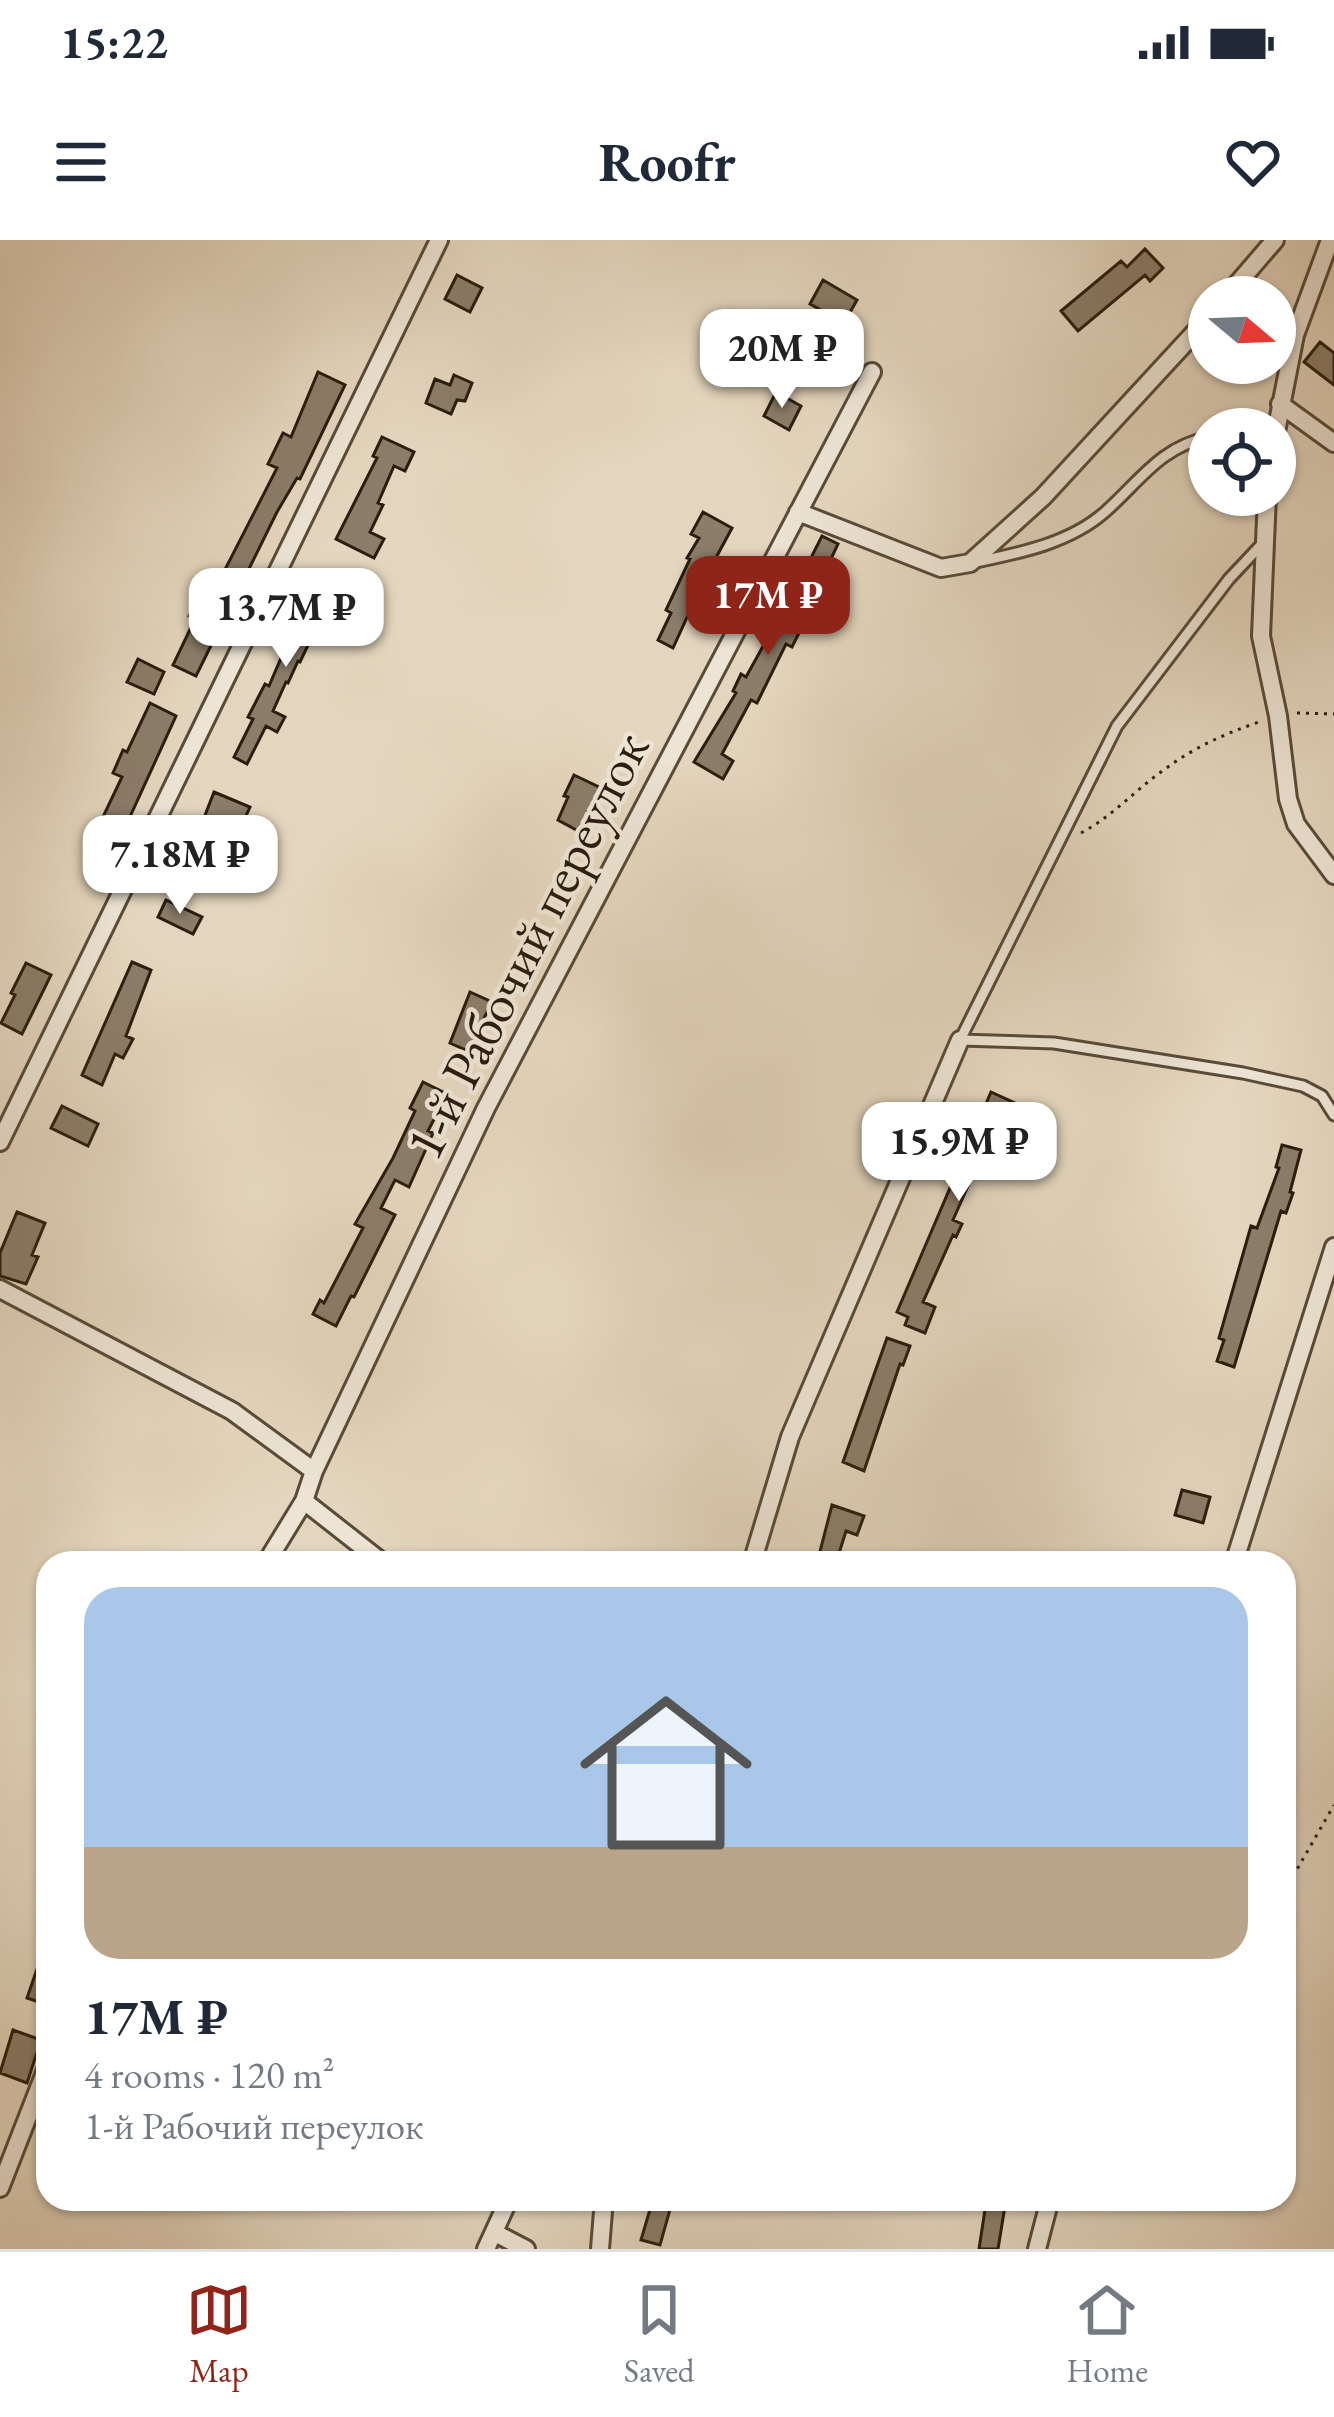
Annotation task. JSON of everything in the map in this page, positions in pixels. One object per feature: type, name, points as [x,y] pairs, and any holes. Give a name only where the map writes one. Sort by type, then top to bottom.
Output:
[{"type":"street","points":[[0,1142],[439,240]]},
{"type":"street","points":[[1244,276],[1275,240]]},
{"type":"street","points":[[1279,408],[1295,335],[1330,240]]},
{"type":"street","points":[[798,512],[940,568],[970,563],[1043,497],[1188,340]]},
{"type":"street","name":"1-й Рабочий переулок","points":[[273,1551],[304,1501],[486,1108],[872,371]]},
{"type":"street","points":[[1280,404],[1334,443]]},
{"type":"street","points":[[1266,516],[1261,636],[1278,716],[1288,799],[1296,824],[1334,875]]},
{"type":"street","points":[[756,1551],[790,1437],[960,1040]]},
{"type":"street","points":[[1238,1551],[1334,1246]]},
{"type":"street","points":[[0,1289],[232,1411],[314,1472]]},
{"type":"street","points":[[304,1501],[368,1551]]},
{"type":"street","points":[[0,2188],[36,2096]]},
{"type":"street","points":[[504,2211],[490,2241],[526,2249]]},
{"type":"street","points":[[600,2249],[603,2211]]},
{"type":"street","points":[[1037,2249],[1047,2211]]},
{"type":"lane","points":[[970,563],[1066,536],[1103,514],[1138,476],[1188,444]]},
{"type":"lane","points":[[1264,542],[1229,579],[1117,725],[960,1040],[1054,1043],[1243,1073],[1303,1087],[1322,1096],[1334,1115]]},
{"type":"path","points":[[1058,844],[1103,821],[1162,770],[1209,740],[1287,713],[1334,714]]},
{"type":"path","points":[[1296,1871],[1334,1805]]},
{"type":"building","points":[[1145,249],[1163,268],[1150,281],[1145,275],[1078,331],[1061,311],[1121,261],[1127,267]]},
{"type":"building","points":[[457,275],[482,288],[470,312],[445,299]]},
{"type":"building","points":[[823,280],[857,300],[844,323],[810,304]]},
{"type":"building","points":[[1320,342],[1334,353],[1334,385],[1304,362]]},
{"type":"building","points":[[318,372],[345,385],[196,676],[173,665],[195,619],[189,616],[203,588],[213,593],[277,468],[268,464],[283,433],[291,437]]},
{"type":"building","points":[[454,375],[472,383],[465,401],[457,400],[451,414],[426,403],[435,379],[450,385]]},
{"type":"building","points":[[776,392],[801,406],[789,430],[764,416]]},
{"type":"building","points":[[382,437],[414,452],[405,471],[394,466],[378,503],[383,505],[370,532],[384,539],[374,558],[336,539],[377,458],[373,456]]},
{"type":"building","points":[[703,512],[732,528],[673,648],[658,640],[671,613],[666,610],[699,538],[691,534]]},
{"type":"building","points":[[822,536],[838,544],[822,578],[826,579],[792,647],[786,644],[757,703],[751,700],[722,754],[733,761],[723,779],[694,762],[736,693],[741,674],[746,677],[773,628],[769,626],[778,606],[785,609]]},
{"type":"building","points":[[320,574],[338,582],[273,711],[285,717],[277,732],[266,726],[247,764],[234,757],[253,719],[248,717],[265,684],[269,686],[290,637],[293,639]]},
{"type":"building","points":[[138,659],[164,672],[154,694],[127,682]]},
{"type":"building","points":[[150,703],[176,716],[123,832],[101,821],[122,777],[113,773]]},
{"type":"building","points":[[574,775],[601,788],[580,832],[558,820]]},
{"type":"building","points":[[214,792],[250,807],[241,827],[232,823],[219,858],[208,854],[204,865],[181,856],[190,834],[197,836]]},
{"type":"building","points":[[166,900],[202,917],[193,934],[158,917]]},
{"type":"building","points":[[132,962],[151,970],[126,1036],[133,1039],[123,1058],[115,1054],[102,1085],[82,1075]]},
{"type":"building","points":[[26,963],[51,975],[22,1034],[1,1023]]},
{"type":"building","points":[[470,992],[492,1002],[468,1051],[450,1043]]},
{"type":"building","points":[[423,1082],[447,1094],[409,1187],[395,1180],[381,1208],[395,1215],[336,1326],[313,1314],[320,1300],[324,1303],[363,1228],[355,1224],[393,1158]]},
{"type":"building","points":[[991,1092],[1017,1104],[1009,1121],[1023,1128],[1010,1153],[998,1148],[988,1169],[980,1166],[972,1177],[953,1220],[962,1224],[923,1302],[935,1307],[925,1333],[905,1325],[908,1317],[897,1312]]},
{"type":"building","points":[[62,1106],[98,1124],[88,1146],[51,1128]]},
{"type":"building","points":[[1282,1145],[1301,1150],[1293,1193],[1286,1213],[1281,1211],[1234,1367],[1217,1361],[1224,1340],[1219,1338],[1251,1226],[1257,1228],[1279,1168]]},
{"type":"building","points":[[17,1212],[45,1223],[26,1284],[0,1276],[0,1253]]},
{"type":"building","points":[[887,1338],[910,1346],[864,1471],[843,1462]]},
{"type":"building","points":[[1182,1490],[1210,1497],[1203,1523],[1175,1515]]},
{"type":"building","points":[[832,1505],[864,1516],[857,1535],[846,1531],[840,1551],[820,1551]]},
{"type":"building","points":[[36,1972],[36,2001],[27,1998]]},
{"type":"building","points":[[13,2030],[36,2038],[27,2083],[0,2073]]},
{"type":"building","points":[[649,2211],[670,2211],[660,2245],[641,2240]]},
{"type":"building","points":[[985,2211],[1004,2211],[998,2249],[979,2249]]}]
